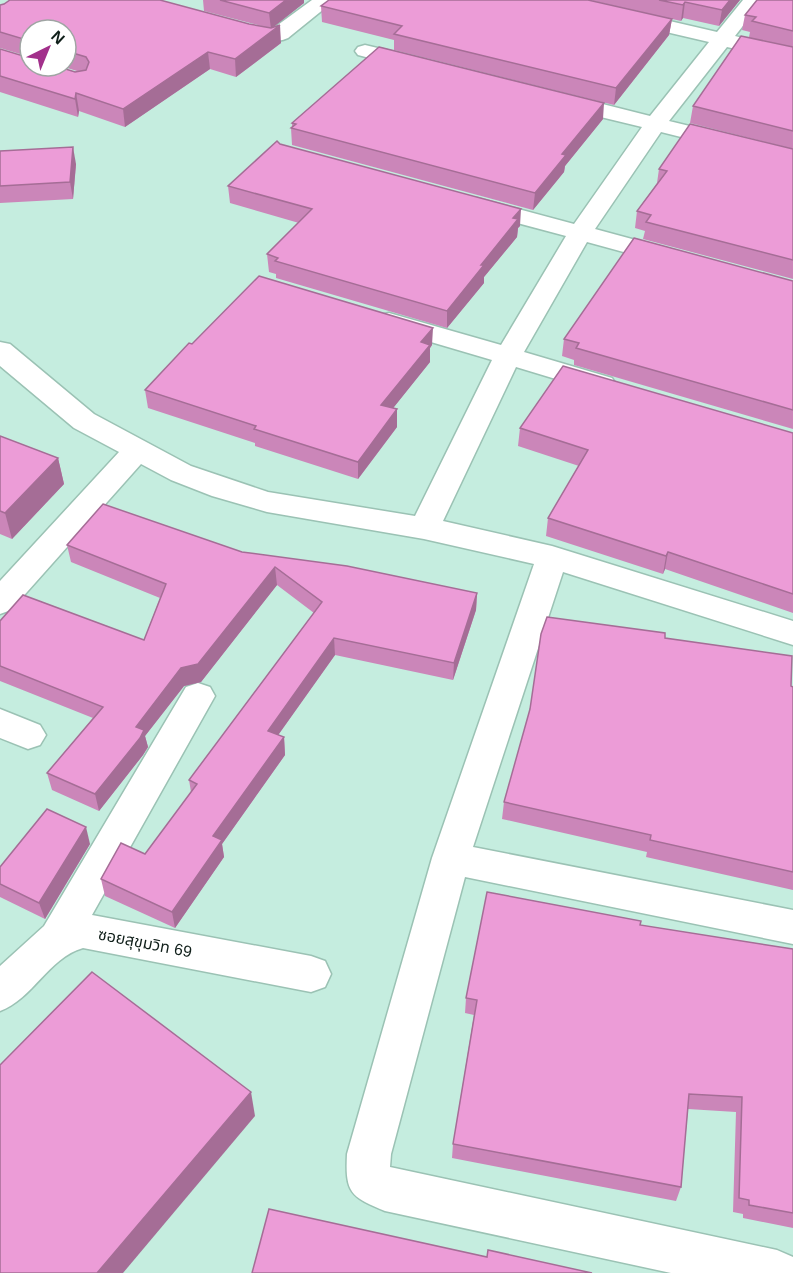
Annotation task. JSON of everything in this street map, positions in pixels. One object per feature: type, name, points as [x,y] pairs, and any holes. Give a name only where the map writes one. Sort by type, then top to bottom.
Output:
[{"type":"street","points":[[215,24],[273,37],[281,34],[325,0]]},
{"type":"street","points":[[553,0],[793,56]]},
{"type":"street","points":[[423,528],[508,356],[580,233],[655,124],[753,0]]},
{"type":"street","points":[[365,51],[434,68]]},
{"type":"street","points":[[539,95],[793,158]]},
{"type":"street","points":[[458,200],[692,263]]},
{"type":"street","points":[[365,314],[622,390]]},
{"type":"street","points":[[0,350],[84,421],[181,473],[267,502],[423,528],[552,557],[793,633]]},
{"type":"street","points":[[0,602],[137,450]]},
{"type":"street","points":[[552,557],[451,858],[369,1154],[368,1178],[385,1189],[777,1273]]},
{"type":"street","points":[[58,938],[198,696]]},
{"type":"street","points":[[451,858],[793,927]]},
{"type":"street","name":"ซอยสุขุมวิท 69","points":[[0,993],[35,957],[58,938],[83,932],[311,974]]},
{"type":"building","points":[[10,0],[160,0],[249,24],[271,28],[280,25],[235,59],[208,52],[123,109],[76,93],[75,99],[0,76],[0,49],[18,54],[18,78],[78,78],[78,71],[86,70],[89,62],[86,57],[78,55],[78,18],[18,18],[18,37],[0,32],[0,5]]},
{"type":"building","points":[[220,0],[286,0],[269,13]]},
{"type":"building","points":[[329,0],[588,0],[672,19],[616,88],[394,34],[402,26],[321,6]]},
{"type":"building","points":[[659,0],[730,0],[722,10],[685,2],[683,5]]},
{"type":"building","points":[[757,0],[793,0],[793,31],[752,21],[756,17],[745,15]]},
{"type":"building","points":[[741,36],[793,47],[793,131],[693,106]]},
{"type":"building","points":[[379,47],[604,103],[562,154],[566,155],[535,193],[291,128],[296,124],[292,123]]},
{"type":"building","points":[[690,124],[793,149],[793,260],[646,222],[651,215],[637,211],[667,171],[659,169]]},
{"type":"building","points":[[277,141],[280,144],[521,209],[513,218],[518,219],[447,311],[275,261],[278,258],[267,254],[312,209],[228,186]]},
{"type":"building","points":[[73,147],[70,182],[0,186],[0,151]]},
{"type":"building","points":[[634,238],[793,281],[793,410],[576,348],[579,343],[564,339]]},
{"type":"building","points":[[259,276],[433,328],[421,342],[430,345],[381,405],[397,409],[358,462],[254,429],[256,426],[145,390],[189,343],[192,344]]},
{"type":"building","points":[[563,366],[793,433],[793,594],[668,552],[666,556],[548,518],[588,450],[520,428]]},
{"type":"building","points":[[0,436],[58,458],[5,513],[0,511]]},
{"type":"building","points":[[103,504],[242,552],[347,566],[477,593],[454,663],[334,638],[268,731],[284,737],[213,836],[222,840],[172,912],[101,879],[121,843],[145,854],[197,784],[189,780],[322,602],[275,567],[198,664],[181,668],[136,727],[144,730],[140,738],[95,794],[47,773],[103,707],[0,666],[0,621],[23,595],[144,640],[166,584],[67,545]]},
{"type":"building","points":[[547,617],[665,633],[665,638],[792,656],[793,872],[650,840],[651,835],[504,802],[530,709],[541,634]]},
{"type":"building","points":[[47,809],[86,827],[39,903],[0,884],[0,867]]},
{"type":"building","points":[[487,892],[641,921],[640,925],[793,949],[793,1213],[749,1205],[749,1200],[739,1198],[742,1097],[689,1094],[681,1187],[453,1144],[477,1000],[466,998]]},
{"type":"building","points":[[92,972],[251,1092],[97,1273],[0,1273],[0,1065]]},
{"type":"building","points":[[269,1209],[487,1257],[488,1250],[592,1273],[252,1273]]}]
